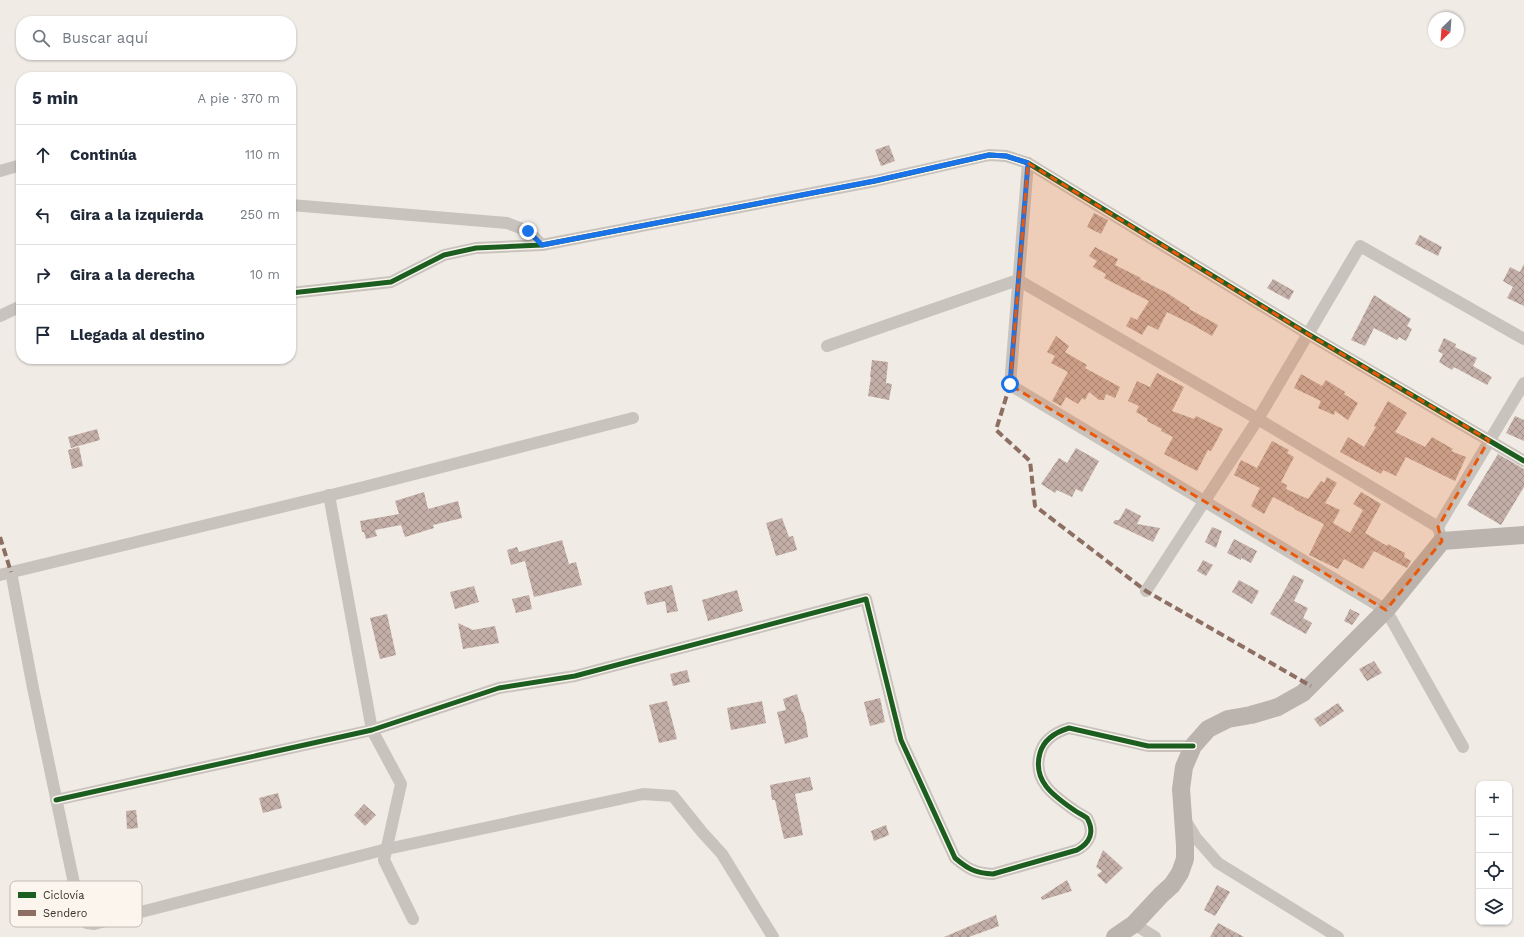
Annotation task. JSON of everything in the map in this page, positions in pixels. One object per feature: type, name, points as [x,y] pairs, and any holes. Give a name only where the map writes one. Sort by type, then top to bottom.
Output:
[{"type":"street","points":[[296,292],[391,282],[444,256],[476,248],[542,245],[874,181],[989,155],[1006,156],[1028,163],[1308,334],[1524,460]]},
{"type":"street","points":[[1028,163],[1010,384],[1386,610],[1463,747]]},
{"type":"street","points":[[0,171],[16,166]]},
{"type":"street","points":[[296,205],[507,223],[528,231],[542,245]]},
{"type":"street","points":[[1146,591],[1258,419],[1360,246],[1524,339]]},
{"type":"street","points":[[827,346],[1018,280],[1258,419],[1440,534],[1524,536]]},
{"type":"street","points":[[0,316],[16,308]]},
{"type":"street","points":[[1115,937],[1134,924],[1172,885],[1180,873],[1185,859],[1184,817],[1181,789],[1184,767],[1193,746],[1208,730],[1228,719],[1251,715],[1278,707],[1303,693],[1386,610],[1440,534],[1489,440],[1524,383]]},
{"type":"street","points":[[73,881],[5,574],[329,495],[633,418]]},
{"type":"street","points":[[329,495],[372,730],[401,784],[384,860],[413,919]]},
{"type":"street","points":[[56,800],[372,730],[499,688],[575,676],[866,598],[901,740],[954,858],[965,867],[978,873],[993,874],[1077,850],[1087,843],[1091,830],[1087,818],[1051,793],[1043,784],[1039,772],[1038,760],[1042,749],[1048,739],[1058,732],[1069,728],[1148,746],[1193,746]]},
{"type":"street","points":[[142,912],[387,849],[643,794],[673,796],[722,854],[773,937]]},
{"type":"street","points":[[1184,817],[1196,838],[1218,863],[1338,937]]},
{"type":"street","points":[[1134,924],[1155,937]]},
{"type":"highlighted area","points":[[1028,163],[1308,334],[1489,440],[1438,527],[1442,541],[1386,610],[1010,385]]},
{"type":"building","points":[[889,145],[895,161],[881,166],[875,150]]},
{"type":"building","points":[[1094,213],[1108,220],[1101,234],[1087,227]]},
{"type":"building","points":[[1420,235],[1442,247],[1438,256],[1415,244]]},
{"type":"building","points":[[1095,247],[1118,259],[1115,265],[1167,293],[1190,308],[1189,309],[1218,325],[1212,336],[1167,312],[1158,330],[1148,325],[1142,335],[1126,326],[1131,317],[1137,320],[1149,301],[1104,278],[1106,274],[1093,267],[1097,261],[1089,256]]},
{"type":"building","points":[[1524,264],[1524,306],[1507,298],[1513,287],[1503,281],[1510,267],[1520,272]]},
{"type":"building","points":[[1273,279],[1294,291],[1289,300],[1267,288]]},
{"type":"building","points":[[1374,295],[1411,319],[1407,326],[1412,329],[1406,341],[1399,337],[1397,340],[1374,328],[1365,346],[1351,340]]},
{"type":"building","points":[[1056,336],[1069,346],[1065,352],[1087,365],[1085,368],[1120,387],[1115,398],[1106,394],[1104,400],[1099,400],[1089,392],[1085,400],[1082,398],[1078,404],[1066,397],[1061,406],[1052,401],[1068,372],[1051,363],[1055,356],[1047,352]]},
{"type":"building","points":[[1444,338],[1456,344],[1455,347],[1477,358],[1473,366],[1492,377],[1487,385],[1454,367],[1452,370],[1439,362],[1443,354],[1438,351]]},
{"type":"building","points":[[872,360],[888,362],[886,383],[892,384],[889,400],[868,396]]},
{"type":"building","points":[[1157,373],[1184,387],[1172,411],[1194,419],[1196,416],[1223,429],[1211,451],[1208,450],[1197,471],[1164,454],[1173,437],[1147,421],[1148,419],[1136,412],[1139,406],[1128,401],[1137,381],[1150,387]]},
{"type":"building","points":[[1301,374],[1322,386],[1326,380],[1345,392],[1344,394],[1358,403],[1348,420],[1335,411],[1334,415],[1318,408],[1321,401],[1294,388]]},
{"type":"building","points":[[1388,401],[1407,413],[1395,432],[1425,447],[1432,437],[1453,449],[1451,451],[1466,457],[1455,481],[1406,457],[1396,476],[1383,470],[1381,474],[1340,452],[1348,437],[1364,447],[1376,427],[1374,426]]},
{"type":"building","points":[[1515,416],[1524,420],[1524,441],[1506,433]]},
{"type":"building","points":[[97,429],[100,440],[71,448],[68,437]]},
{"type":"building","points":[[1272,441],[1289,450],[1287,453],[1294,457],[1281,482],[1287,485],[1286,489],[1308,499],[1321,481],[1324,483],[1327,477],[1337,483],[1325,503],[1340,510],[1333,523],[1350,533],[1363,510],[1353,504],[1361,492],[1381,504],[1365,533],[1387,546],[1388,544],[1405,553],[1404,557],[1411,561],[1407,568],[1374,551],[1363,569],[1344,559],[1338,569],[1309,555],[1324,524],[1273,497],[1264,514],[1251,506],[1260,488],[1234,475],[1241,460],[1257,468]]},
{"type":"building","points":[[79,447],[83,466],[72,469],[68,450]]},
{"type":"building","points":[[1076,448],[1099,461],[1082,492],[1076,489],[1072,497],[1057,490],[1055,493],[1041,484],[1059,458],[1067,463]]},
{"type":"building","points":[[1498,454],[1524,469],[1524,487],[1501,525],[1467,505]]},
{"type":"building","points":[[424,492],[428,509],[458,501],[462,518],[433,525],[434,528],[405,537],[401,525],[375,530],[377,536],[366,539],[364,532],[362,532],[360,521],[399,514],[395,501]]},
{"type":"building","points":[[1126,508],[1141,516],[1137,524],[1160,528],[1153,542],[1113,523],[1115,520],[1119,520]]},
{"type":"building","points":[[782,518],[789,537],[793,536],[797,550],[776,556],[766,523]]},
{"type":"building","points":[[1212,527],[1222,531],[1216,548],[1205,542]]},
{"type":"building","points":[[1234,539],[1257,551],[1251,563],[1227,553]]},
{"type":"building","points":[[562,540],[569,564],[576,562],[582,585],[534,597],[525,561],[511,565],[507,550],[517,547],[519,552]]},
{"type":"building","points":[[1203,560],[1213,565],[1206,576],[1197,571]]},
{"type":"building","points":[[1293,575],[1304,580],[1294,601],[1308,608],[1303,618],[1312,623],[1306,634],[1270,614]]},
{"type":"building","points":[[1239,580],[1259,591],[1252,604],[1232,592]]},
{"type":"building","points":[[672,585],[678,611],[667,613],[665,601],[647,605],[644,592]]},
{"type":"building","points":[[474,586],[479,602],[455,609],[450,592]]},
{"type":"building","points":[[737,590],[743,611],[708,621],[702,600]]},
{"type":"building","points":[[529,595],[532,609],[516,613],[512,599]]},
{"type":"building","points":[[1350,609],[1360,614],[1352,625],[1344,621]]},
{"type":"building","points":[[387,614],[396,655],[380,659],[370,618]]},
{"type":"building","points":[[458,623],[473,630],[495,626],[499,643],[463,649]]},
{"type":"building","points":[[1374,661],[1382,673],[1367,681],[1359,669]]},
{"type":"building","points":[[687,670],[690,682],[673,686],[670,674]]},
{"type":"building","points":[[797,694],[806,723],[808,737],[785,744],[777,712],[786,710],[783,699]]},
{"type":"building","points":[[880,698],[885,722],[870,726],[864,702]]},
{"type":"building","points":[[667,701],[677,739],[659,743],[649,705]]},
{"type":"building","points":[[762,701],[766,723],[731,730],[727,708]]},
{"type":"building","points":[[1338,703],[1344,711],[1320,727],[1314,719]]},
{"type":"building","points":[[810,777],[813,790],[795,794],[803,835],[784,839],[775,800],[772,800],[770,785]]},
{"type":"building","points":[[278,793],[282,808],[263,813],[259,798]]},
{"type":"building","points":[[364,804],[376,815],[365,826],[354,815]]},
{"type":"building","points":[[136,810],[138,828],[127,829],[126,811]]},
{"type":"building","points":[[886,825],[889,835],[874,841],[871,831]]},
{"type":"building","points":[[1103,850],[1123,868],[1106,884],[1097,875],[1102,871],[1096,867]]},
{"type":"building","points":[[1067,880],[1072,891],[1042,900],[1041,897]]},
{"type":"building","points":[[1217,885],[1230,892],[1215,916],[1204,910]]},
{"type":"building","points":[[996,915],[999,926],[969,937],[944,937]]},
{"type":"building","points":[[1218,923],[1244,937],[1210,937]]},
{"type":"marked path","points":[[1010,385],[996,430],[1030,461],[1035,506],[1146,591],[1311,686]]},
{"type":"marked path","points":[[0,537],[11,572]]},
{"type":"cycle path","points":[[296,292],[391,282],[444,255],[476,248],[542,245],[875,181],[989,155],[1006,156],[1028,163],[1308,334],[1524,461]]},
{"type":"cycle path","points":[[56,800],[372,730],[499,688],[575,676],[866,599],[901,740],[955,858],[972,870],[981,873],[993,874],[1077,850],[1085,844],[1090,837],[1091,828],[1087,818],[1066,805],[1052,793],[1046,787],[1039,772],[1038,763],[1042,748],[1044,744],[1055,734],[1069,728],[1148,746],[1193,746]]},
{"type":"route","points":[[528,231],[542,245],[874,181],[989,155],[1006,156],[1028,163],[1010,384]]}]
